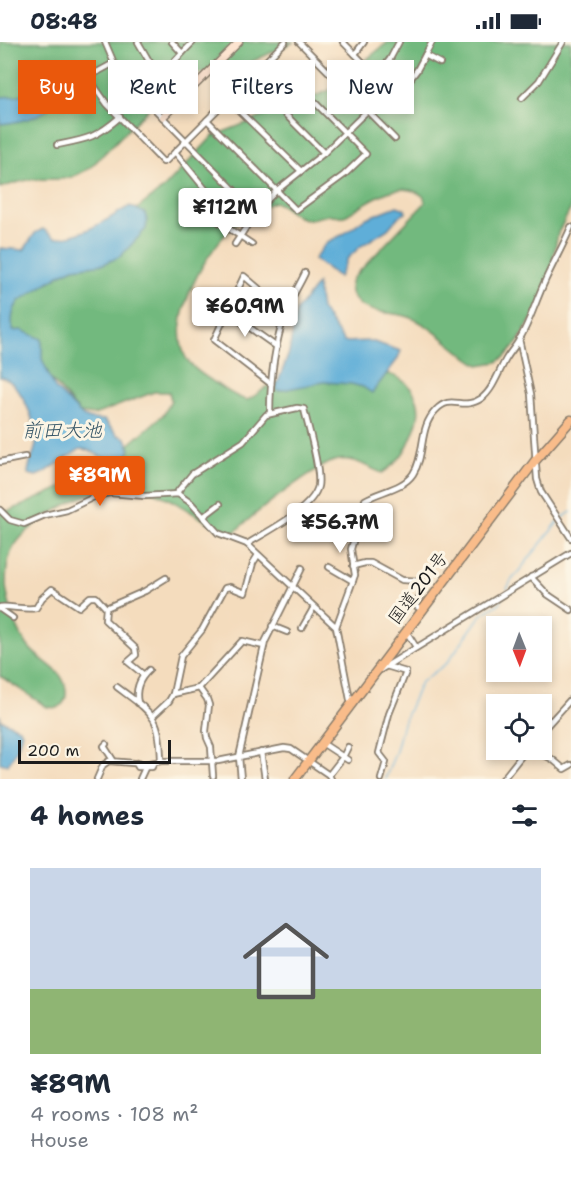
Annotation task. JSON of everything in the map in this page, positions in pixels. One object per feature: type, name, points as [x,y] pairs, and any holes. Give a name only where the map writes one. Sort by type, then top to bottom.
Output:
[{"type":"highway","name":"国道201号","points":[[295,779],[535,460],[571,420]]},
{"type":"street","points":[[105,42],[113,60]]},
{"type":"street","points":[[138,42],[148,60]]},
{"type":"street","points":[[172,42],[182,53]]},
{"type":"street","points":[[176,60],[193,42]]},
{"type":"street","points":[[163,117],[239,42]]},
{"type":"street","points":[[267,60],[285,42]]},
{"type":"street","points":[[299,42],[327,70]]},
{"type":"street","points":[[343,42],[361,60]]},
{"type":"street","points":[[355,54],[364,42]]},
{"type":"street","points":[[389,60],[399,42]]},
{"type":"street","points":[[414,72],[432,42]]},
{"type":"street","points":[[522,98],[539,81],[563,42]]},
{"type":"street","points":[[425,55],[440,63]]},
{"type":"street","points":[[207,120],[296,210],[344,175],[366,154],[270,57]]},
{"type":"street","points":[[108,66],[88,77],[108,106]]},
{"type":"street","points":[[117,114],[163,162],[213,114]]},
{"type":"street","points":[[160,114],[256,212]]},
{"type":"street","points":[[242,114],[301,171]]},
{"type":"street","points":[[285,114],[324,153]]},
{"type":"street","points":[[235,244],[256,212],[276,191],[324,153],[365,114]]},
{"type":"street","points":[[371,114],[395,139]]},
{"type":"street","points":[[57,145],[88,139],[102,133],[120,117]]},
{"type":"street","points":[[175,152],[210,195],[200,201],[199,209]]},
{"type":"street","points":[[210,216],[252,244]]},
{"type":"street","points":[[351,705],[336,627],[355,574],[351,549],[365,500],[404,483],[413,474],[427,421],[435,410],[446,403],[465,405],[483,397],[519,339],[571,227]]},
{"type":"street","points":[[564,243],[571,238]]},
{"type":"street","points":[[270,414],[271,384],[277,347],[286,312],[305,273]]},
{"type":"street","points":[[271,384],[214,340],[244,276],[286,312]]},
{"type":"street","points":[[226,312],[277,347]]},
{"type":"street","points":[[519,339],[531,394],[537,479],[541,492],[571,538]]},
{"type":"street","points":[[178,494],[192,474],[243,442],[270,414],[292,411],[297,408],[304,409],[315,458],[318,487],[312,498],[297,511],[247,544]]},
{"type":"street","points":[[0,462],[25,457]]},
{"type":"street","points":[[0,510],[10,520],[24,524],[45,515],[67,510],[96,496],[110,493],[145,496],[178,494],[191,503],[218,533],[247,544],[336,627]]},
{"type":"street","points":[[203,517],[220,504]]},
{"type":"street","points":[[373,675],[571,553]]},
{"type":"street","points":[[153,716],[173,694],[181,656],[202,630],[225,588],[230,587],[245,593],[253,563],[258,555]]},
{"type":"street","points":[[354,566],[371,563],[396,578],[422,581],[422,590],[416,606],[422,610]]},
{"type":"street","points":[[329,567],[353,581]]},
{"type":"street","points":[[241,779],[239,757],[264,646],[302,568]]},
{"type":"street","points":[[531,578],[547,594],[571,610]]},
{"type":"street","points":[[106,608],[166,579]]},
{"type":"street","points":[[0,608],[11,606],[36,608],[52,589],[79,607],[93,596],[106,608]]},
{"type":"street","points":[[302,628],[314,607]]},
{"type":"street","points":[[0,608],[13,618]]},
{"type":"street","points":[[106,608],[105,620],[137,652],[128,662],[144,675]]},
{"type":"street","points":[[272,626],[286,632]]},
{"type":"street","points":[[406,631],[416,647]]},
{"type":"street","points":[[173,694],[199,688],[239,643],[244,641],[264,646]]},
{"type":"street","points":[[381,779],[386,762],[379,753],[389,714],[406,672],[386,666]]},
{"type":"street","points":[[138,703],[136,689],[149,670]]},
{"type":"street","points":[[117,687],[153,716],[159,727],[161,761]]},
{"type":"street","points":[[199,688],[209,705],[206,731],[211,747],[213,776]]},
{"type":"street","points":[[552,719],[571,699]]},
{"type":"street","points":[[322,743],[346,759]]},
{"type":"street","points":[[106,744],[104,746],[113,760]]},
{"type":"street","points":[[97,779],[103,765],[113,760],[136,763],[213,761],[284,748],[291,749],[330,777],[346,759],[348,747]]},
{"type":"street","points":[[261,752],[265,779]]},
{"type":"street","points":[[552,759],[564,769],[571,765]]},
{"type":"street","points":[[503,779],[518,760]]},
{"type":"street","points":[[136,763],[138,767],[145,768],[152,767],[153,763]]},
{"type":"street","points":[[140,779],[145,768]]},
{"type":"green space","points":[[0,42],[294,42],[256,60],[210,60],[210,73],[198,73],[198,60],[108,60],[108,114],[143,114],[91,167],[82,173],[60,179],[28,180],[0,188]]},
{"type":"green space","points":[[388,42],[571,42],[571,208],[558,233],[546,295],[518,342],[505,357],[497,362],[479,365],[418,321],[403,315],[364,307],[352,296],[350,286],[352,279],[425,203],[424,197],[415,191],[394,190],[373,199],[345,216],[327,215],[311,219],[303,219],[274,202],[238,222],[226,233],[203,265],[186,303],[181,322],[181,340],[185,356],[191,364],[215,383],[247,400],[270,385],[288,379],[365,372],[393,375],[407,384],[416,397],[419,413],[411,438],[400,457],[382,473],[350,460],[344,459],[328,463],[285,491],[235,532],[227,533],[159,494],[126,489],[107,490],[89,495],[48,515],[24,534],[16,544],[7,567],[6,586],[14,618],[24,640],[33,652],[58,672],[65,685],[66,696],[62,704],[57,708],[47,707],[0,676],[0,510],[9,511],[23,505],[69,484],[110,461],[164,414],[171,400],[169,392],[154,392],[94,415],[80,413],[17,338],[5,311],[165,187],[213,136],[269,114],[315,114],[315,96],[327,91],[327,114],[414,114],[414,60],[366,60]]},
{"type":"water","points":[[17,96],[18,114],[40,114],[0,124],[0,97]]},
{"type":"water","name":"前田大池","points":[[130,206],[145,213],[146,229],[121,256],[104,264],[74,268],[63,273],[19,301],[13,312],[12,323],[13,331],[21,330],[42,339],[42,359],[55,388],[83,416],[104,420],[118,435],[126,438],[130,449],[126,460],[106,459],[88,450],[80,449],[44,473],[36,476],[28,474],[36,443],[31,415],[21,394],[7,380],[0,377],[0,248],[24,250],[35,233],[43,229],[55,238],[75,234]]},
{"type":"water","points":[[397,206],[405,209],[406,213],[399,216],[388,229],[361,246],[347,259],[339,277],[314,259],[327,242],[342,235],[364,219]]},
{"type":"water","points":[[317,284],[321,309],[344,342],[371,341],[401,351],[397,360],[372,393],[363,387],[351,384],[324,382],[278,391],[276,387],[289,353],[296,311]]},
{"type":"water","points":[[0,715],[1,720],[19,728],[22,732],[18,747],[8,765],[0,763]]},
{"type":"waterway","points":[[562,518],[571,512]]},
{"type":"waterway","points":[[507,589],[558,522]]},
{"type":"waterway","points":[[385,779],[396,751],[403,723],[421,682],[447,663],[481,615],[500,603],[503,596]]}]
